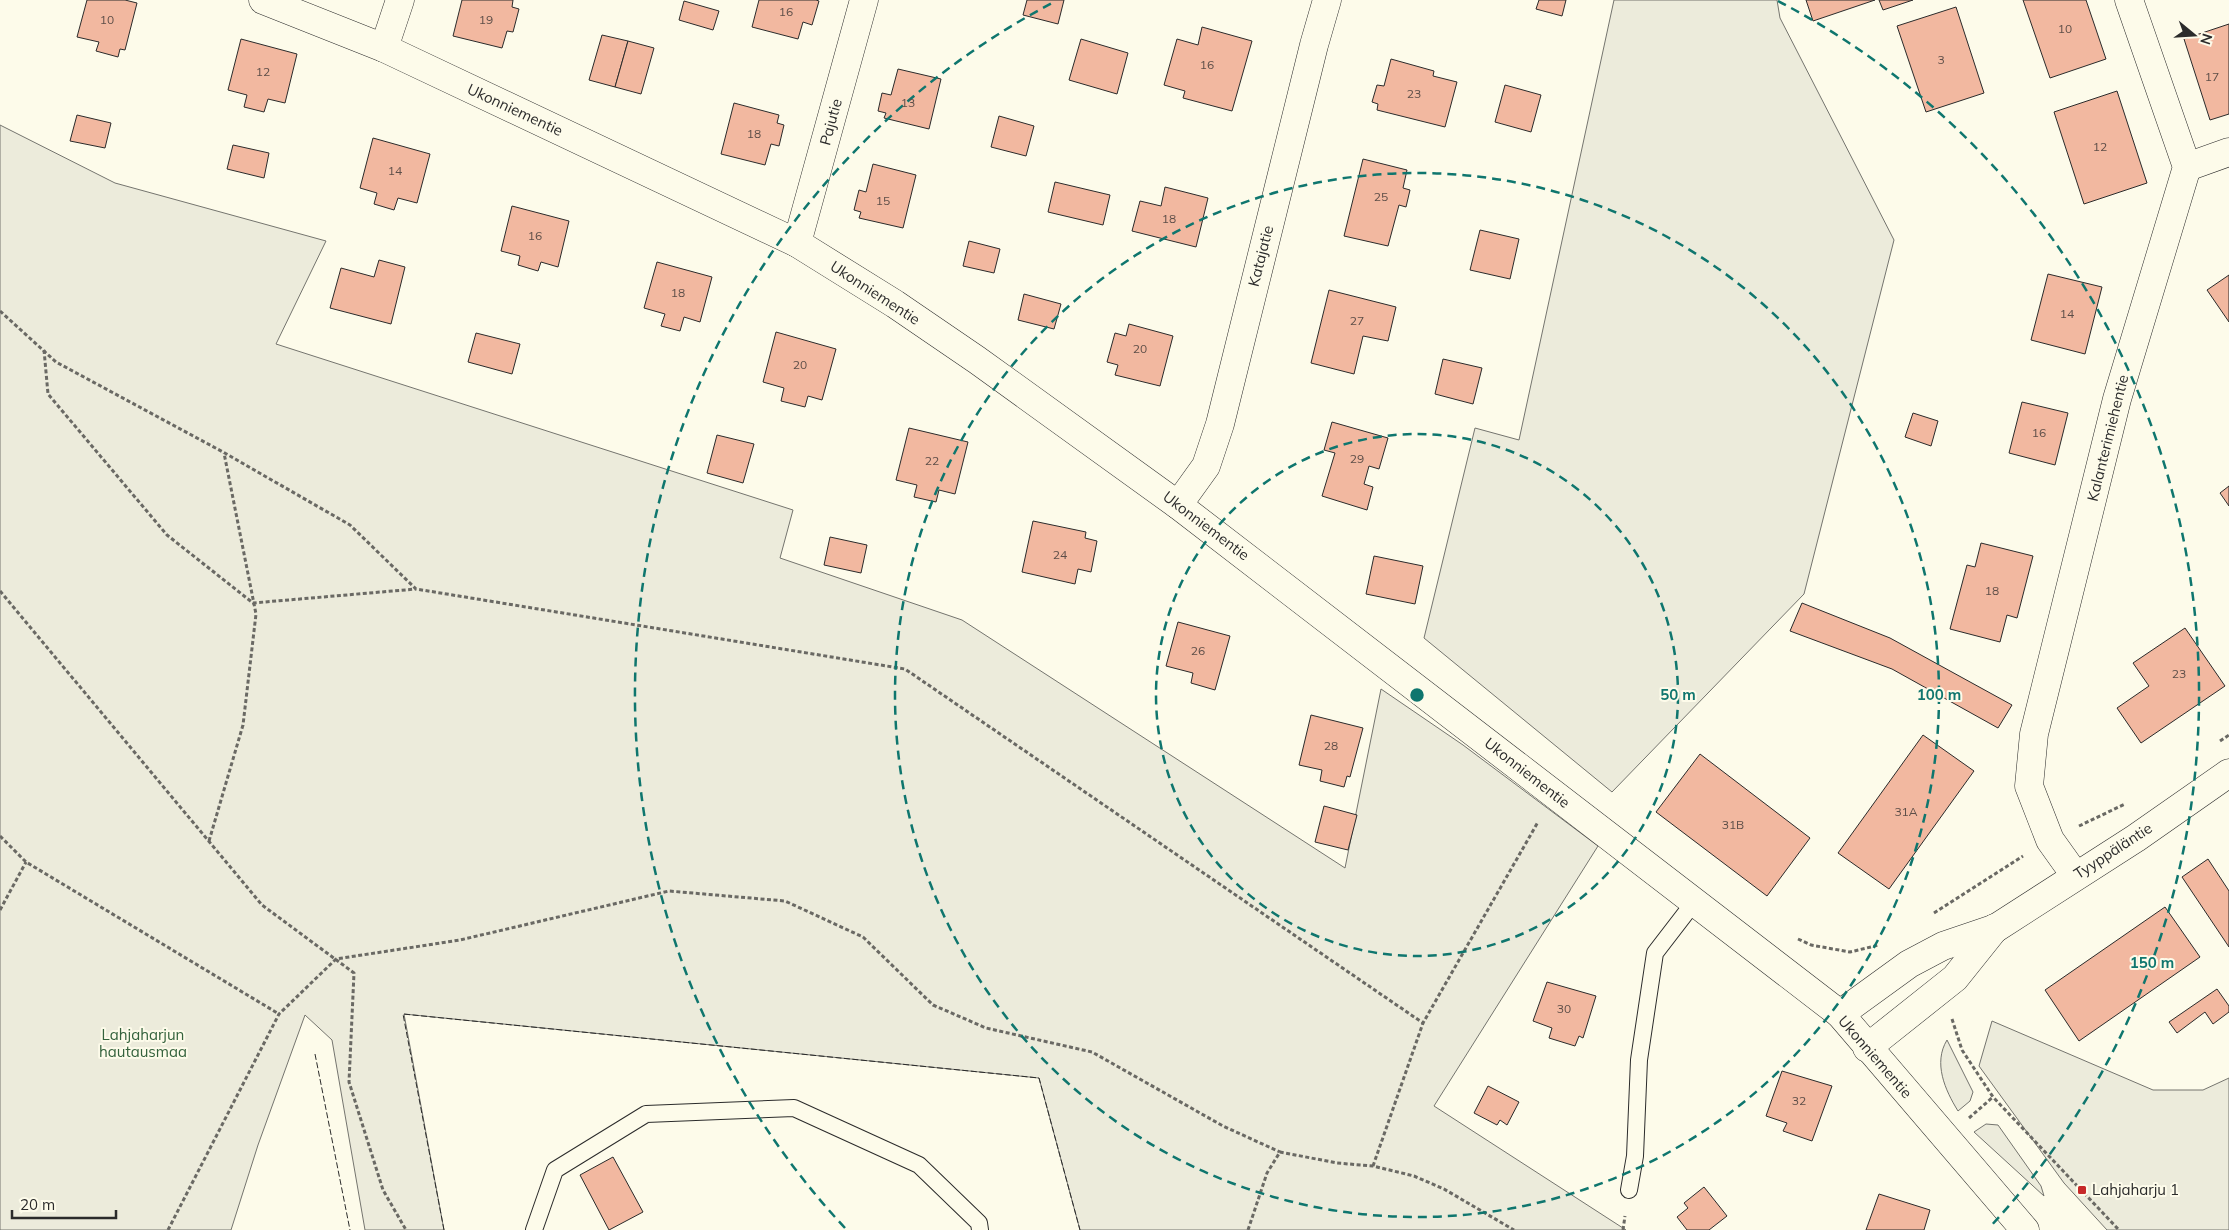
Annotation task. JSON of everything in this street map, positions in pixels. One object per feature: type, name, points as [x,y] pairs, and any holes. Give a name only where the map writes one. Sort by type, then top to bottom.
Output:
[{"type":"street","name":"Ukonniementie","points":[[263,0],[384,48],[797,243],[895,304],[977,360],[1178,504],[1695,901],[1786,975],[1840,1014],[2025,1230]]},
{"type":"street","points":[[384,48],[400,0]]},
{"type":"street","name":"Pajutie","points":[[797,243],[864,0]]},
{"type":"street","name":"Katajatie","points":[[1178,504],[1206,466],[1220,424],[1314,45],[1327,0]]},
{"type":"street","points":[[2129,0],[2187,167],[2229,152]]},
{"type":"street","name":"Kalanterimiehentie","points":[[2074,875],[2050,840],[2029,786],[2034,734],[2117,399],[2187,167]]},
{"type":"street","name":"Tyyppäläntie","points":[[1840,1014],[1909,964],[1943,946],[1996,928],[2074,875],[2136,838],[2229,773]]},
{"type":"street","name":"Tyyppäläntie","points":[[1868,1048],[1955,978],[1996,928]]},
{"type":"lane","points":[[1629,1190],[1635,1156],[1639,1060],[1655,953],[1695,901]]},
{"type":"lane","points":[[534,1230],[555,1170],[646,1114],[794,1108],[919,1165],[979,1222],[980,1230]]},
{"type":"path","points":[[0,312],[56,362],[223,452],[350,524],[416,589]]},
{"type":"path","points":[[44,350],[48,394],[166,535],[253,603],[416,589],[906,669],[1423,1024]]},
{"type":"path","points":[[209,841],[242,724],[256,614],[223,452]]},
{"type":"path","points":[[0,591],[262,905],[354,973],[349,1082],[383,1190],[406,1230]]},
{"type":"path","points":[[1373,1166],[1423,1024],[1554,794]]},
{"type":"path","points":[[0,836],[26,862],[279,1014]]},
{"type":"path","points":[[0,910],[26,862]]},
{"type":"path","points":[[168,1230],[279,1014],[336,959],[460,940],[669,891],[786,901],[863,937],[933,1005],[986,1028],[1092,1052],[1224,1126],[1280,1152],[1337,1163],[1373,1166],[1414,1176],[1444,1189],[1514,1230]]},
{"type":"path","points":[[1934,996],[1953,1020],[1962,1050],[1993,1097],[2119,1230]]},
{"type":"path","points":[[1248,1230],[1267,1173],[1280,1152]]},
{"type":"green space","points":[[1614,0],[1777,0],[1780,18],[1894,240],[1804,594],[1612,792],[1424,638],[1475,428],[1519,440]]},
{"type":"green space","name":"Lahjaharjun hautausmaa","points":[[0,125],[115,183],[326,241],[276,344],[793,510],[780,558],[962,620],[1345,868],[1381,689],[1463,745],[1598,846],[1434,1106],[1626,1230],[1080,1230],[1039,1078],[404,1014],[444,1230],[365,1230],[332,1040],[305,1015],[258,1145],[231,1230],[0,1230]]},
{"type":"green space","points":[[1992,1021],[2153,1090],[2203,1090],[2229,1078],[2229,1230],[2107,1230],[2064,1183],[1979,1066]]},
{"type":"green space","points":[[1947,1040],[1973,1092],[1970,1101],[1958,1111],[1942,1076],[1941,1058]]},
{"type":"green space","points":[[1986,1124],[1998,1125],[2041,1186],[2044,1196],[1974,1132]]},
{"type":"building","points":[[87,0],[125,0],[137,3],[125,50],[120,49],[118,57],[96,51],[99,42],[77,37]]},
{"type":"building","points":[[462,0],[513,0],[512,7],[519,9],[513,32],[507,31],[502,48],[453,36]]},
{"type":"building","points":[[759,0],[819,1],[812,25],[803,22],[798,39],[752,27]]},
{"type":"building","points":[[1027,0],[1064,0],[1058,24],[1023,15]]},
{"type":"building","points":[[1539,0],[1566,0],[1562,16],[1536,9]]},
{"type":"building","points":[[1806,0],[1875,0],[1813,21]]},
{"type":"building","points":[[1879,0],[1913,0],[1883,10]]},
{"type":"building","points":[[2023,0],[2086,0],[2106,59],[2050,78]]},
{"type":"building","points":[[684,1],[719,11],[713,30],[679,20]]},
{"type":"building","points":[[1956,7],[1984,93],[1926,112],[1897,26]]},
{"type":"building","points":[[2229,24],[2229,114],[2210,120],[2184,39]]},
{"type":"building","points":[[1202,27],[1252,41],[1232,111],[1183,98],[1185,91],[1164,85],[1177,39],[1198,45]]},
{"type":"building","points":[[602,35],[628,41],[615,87],[589,80]]},
{"type":"building","points":[[241,39],[297,54],[285,103],[268,99],[264,112],[244,107],[247,95],[228,90]]},
{"type":"building","points":[[1081,39],[1128,53],[1117,94],[1069,80]]},
{"type":"building","points":[[628,41],[654,48],[641,94],[615,87]]},
{"type":"building","points":[[1391,59],[1434,71],[1433,76],[1457,82],[1445,127],[1377,110],[1378,104],[1372,102],[1377,85],[1384,86]]},
{"type":"building","points":[[898,69],[941,79],[929,129],[884,118],[886,113],[878,111],[882,93],[891,95]]},
{"type":"building","points":[[1505,85],[1541,95],[1531,132],[1495,122]]},
{"type":"building","points":[[2117,91],[2147,183],[2084,204],[2054,112]]},
{"type":"building","points":[[734,103],[779,115],[777,123],[784,125],[779,146],[771,144],[765,165],[721,154]]},
{"type":"building","points":[[77,115],[111,123],[105,148],[70,141]]},
{"type":"building","points":[[999,116],[1034,126],[1026,156],[991,147]]},
{"type":"building","points":[[373,138],[430,154],[417,203],[398,198],[394,210],[374,204],[377,193],[360,188]]},
{"type":"building","points":[[233,145],[269,153],[264,178],[227,169]]},
{"type":"building","points":[[1363,159],[1407,170],[1403,188],[1410,190],[1406,207],[1399,205],[1388,246],[1344,236]]},
{"type":"building","points":[[873,164],[916,175],[903,228],[859,218],[861,212],[854,210],[859,190],[866,192]]},
{"type":"building","points":[[1055,182],[1110,195],[1103,225],[1048,212]]},
{"type":"building","points":[[1165,187],[1208,198],[1196,247],[1132,231],[1140,201],[1161,206]]},
{"type":"building","points":[[512,206],[569,221],[558,267],[541,262],[538,271],[518,265],[520,256],[501,251]]},
{"type":"building","points":[[1480,230],[1519,239],[1510,279],[1470,270]]},
{"type":"building","points":[[969,241],[1000,249],[994,273],[963,266]]},
{"type":"building","points":[[379,260],[405,267],[391,324],[330,308],[341,268],[374,277]]},
{"type":"building","points":[[657,262],[712,277],[700,322],[684,317],[680,331],[661,326],[665,314],[644,308]]},
{"type":"building","points":[[2048,274],[2102,287],[2085,354],[2031,340]]},
{"type":"building","points":[[2229,275],[2229,322],[2207,290]]},
{"type":"building","points":[[1329,290],[1396,307],[1388,341],[1363,336],[1354,374],[1311,363]]},
{"type":"building","points":[[1024,294],[1061,304],[1054,329],[1018,320]]},
{"type":"building","points":[[1129,324],[1173,336],[1160,386],[1115,375],[1118,365],[1107,362],[1115,333],[1126,336]]},
{"type":"building","points":[[776,332],[836,349],[822,400],[808,396],[805,407],[781,401],[784,388],[763,382]]},
{"type":"building","points":[[476,333],[520,344],[512,374],[468,362]]},
{"type":"building","points":[[1443,359],[1482,368],[1473,404],[1435,394]]},
{"type":"building","points":[[2022,402],[2068,413],[2055,465],[2009,453]]},
{"type":"building","points":[[1913,413],[1938,421],[1931,446],[1905,437]]},
{"type":"building","points":[[1332,422],[1388,438],[1379,469],[1369,466],[1364,484],[1373,487],[1367,510],[1322,496],[1335,453],[1324,450]]},
{"type":"building","points":[[909,428],[968,442],[955,494],[939,490],[936,502],[914,497],[917,485],[896,480]]},
{"type":"building","points":[[717,435],[754,444],[743,483],[707,473]]},
{"type":"building","points":[[2229,486],[2229,506],[2220,493]]},
{"type":"building","points":[[1033,521],[1086,532],[1085,538],[1097,541],[1091,572],[1078,569],[1075,584],[1022,572]]},
{"type":"building","points":[[830,537],[867,545],[861,573],[824,565]]},
{"type":"building","points":[[1981,543],[2033,556],[2017,618],[2007,615],[2000,642],[1950,629],[1967,565],[1975,567]]},
{"type":"building","points":[[1374,556],[1423,566],[1415,604],[1366,594]]},
{"type":"building","points":[[1802,603],[1890,638],[2012,705],[1998,728],[1892,669],[1790,631]]},
{"type":"building","points":[[1178,622],[1230,636],[1215,690],[1191,683],[1193,673],[1166,666]]},
{"type":"building","points":[[2185,628],[2225,686],[2141,743],[2117,708],[2149,686],[2133,663]]},
{"type":"building","points":[[1311,715],[1363,728],[1350,777],[1347,776],[1344,787],[1320,781],[1322,770],[1299,765]]},
{"type":"building","points":[[1923,735],[1974,771],[1889,889],[1838,853]]},
{"type":"building","points":[[1700,754],[1810,838],[1767,896],[1656,812]]},
{"type":"building","points":[[1324,806],[1357,815],[1348,850],[1315,842]]},
{"type":"building","points":[[2208,859],[2229,891],[2229,947],[2182,877]]},
{"type":"building","points":[[2165,907],[2200,957],[2079,1041],[2045,990]]},
{"type":"building","points":[[1547,982],[1596,996],[1583,1038],[1579,1036],[1575,1046],[1549,1038],[1552,1028],[1533,1021]]},
{"type":"building","points":[[2217,989],[2229,1006],[2229,1012],[2213,1024],[2205,1012],[2177,1033],[2169,1022]]},
{"type":"building","points":[[1782,1071],[1832,1086],[1812,1141],[1783,1131],[1787,1123],[1766,1116]]},
{"type":"building","points":[[1488,1086],[1519,1102],[1507,1125],[1500,1120],[1497,1125],[1474,1113]]},
{"type":"building","points":[[613,1157],[643,1212],[609,1230],[580,1175]]},
{"type":"building","points":[[1704,1187],[1727,1216],[1709,1230],[1687,1230],[1677,1217],[1688,1208],[1684,1203]]},
{"type":"building","points":[[1879,1194],[1930,1210],[1924,1230],[1866,1230]]},
{"type":"fence","points":[[444,1230],[403,1014],[1039,1078],[1080,1230]]},
{"type":"fence","points":[[315,1054],[350,1230]]},
{"type":"place","name":"Lahjaharju 1","points":[[2082,1190]]}]
